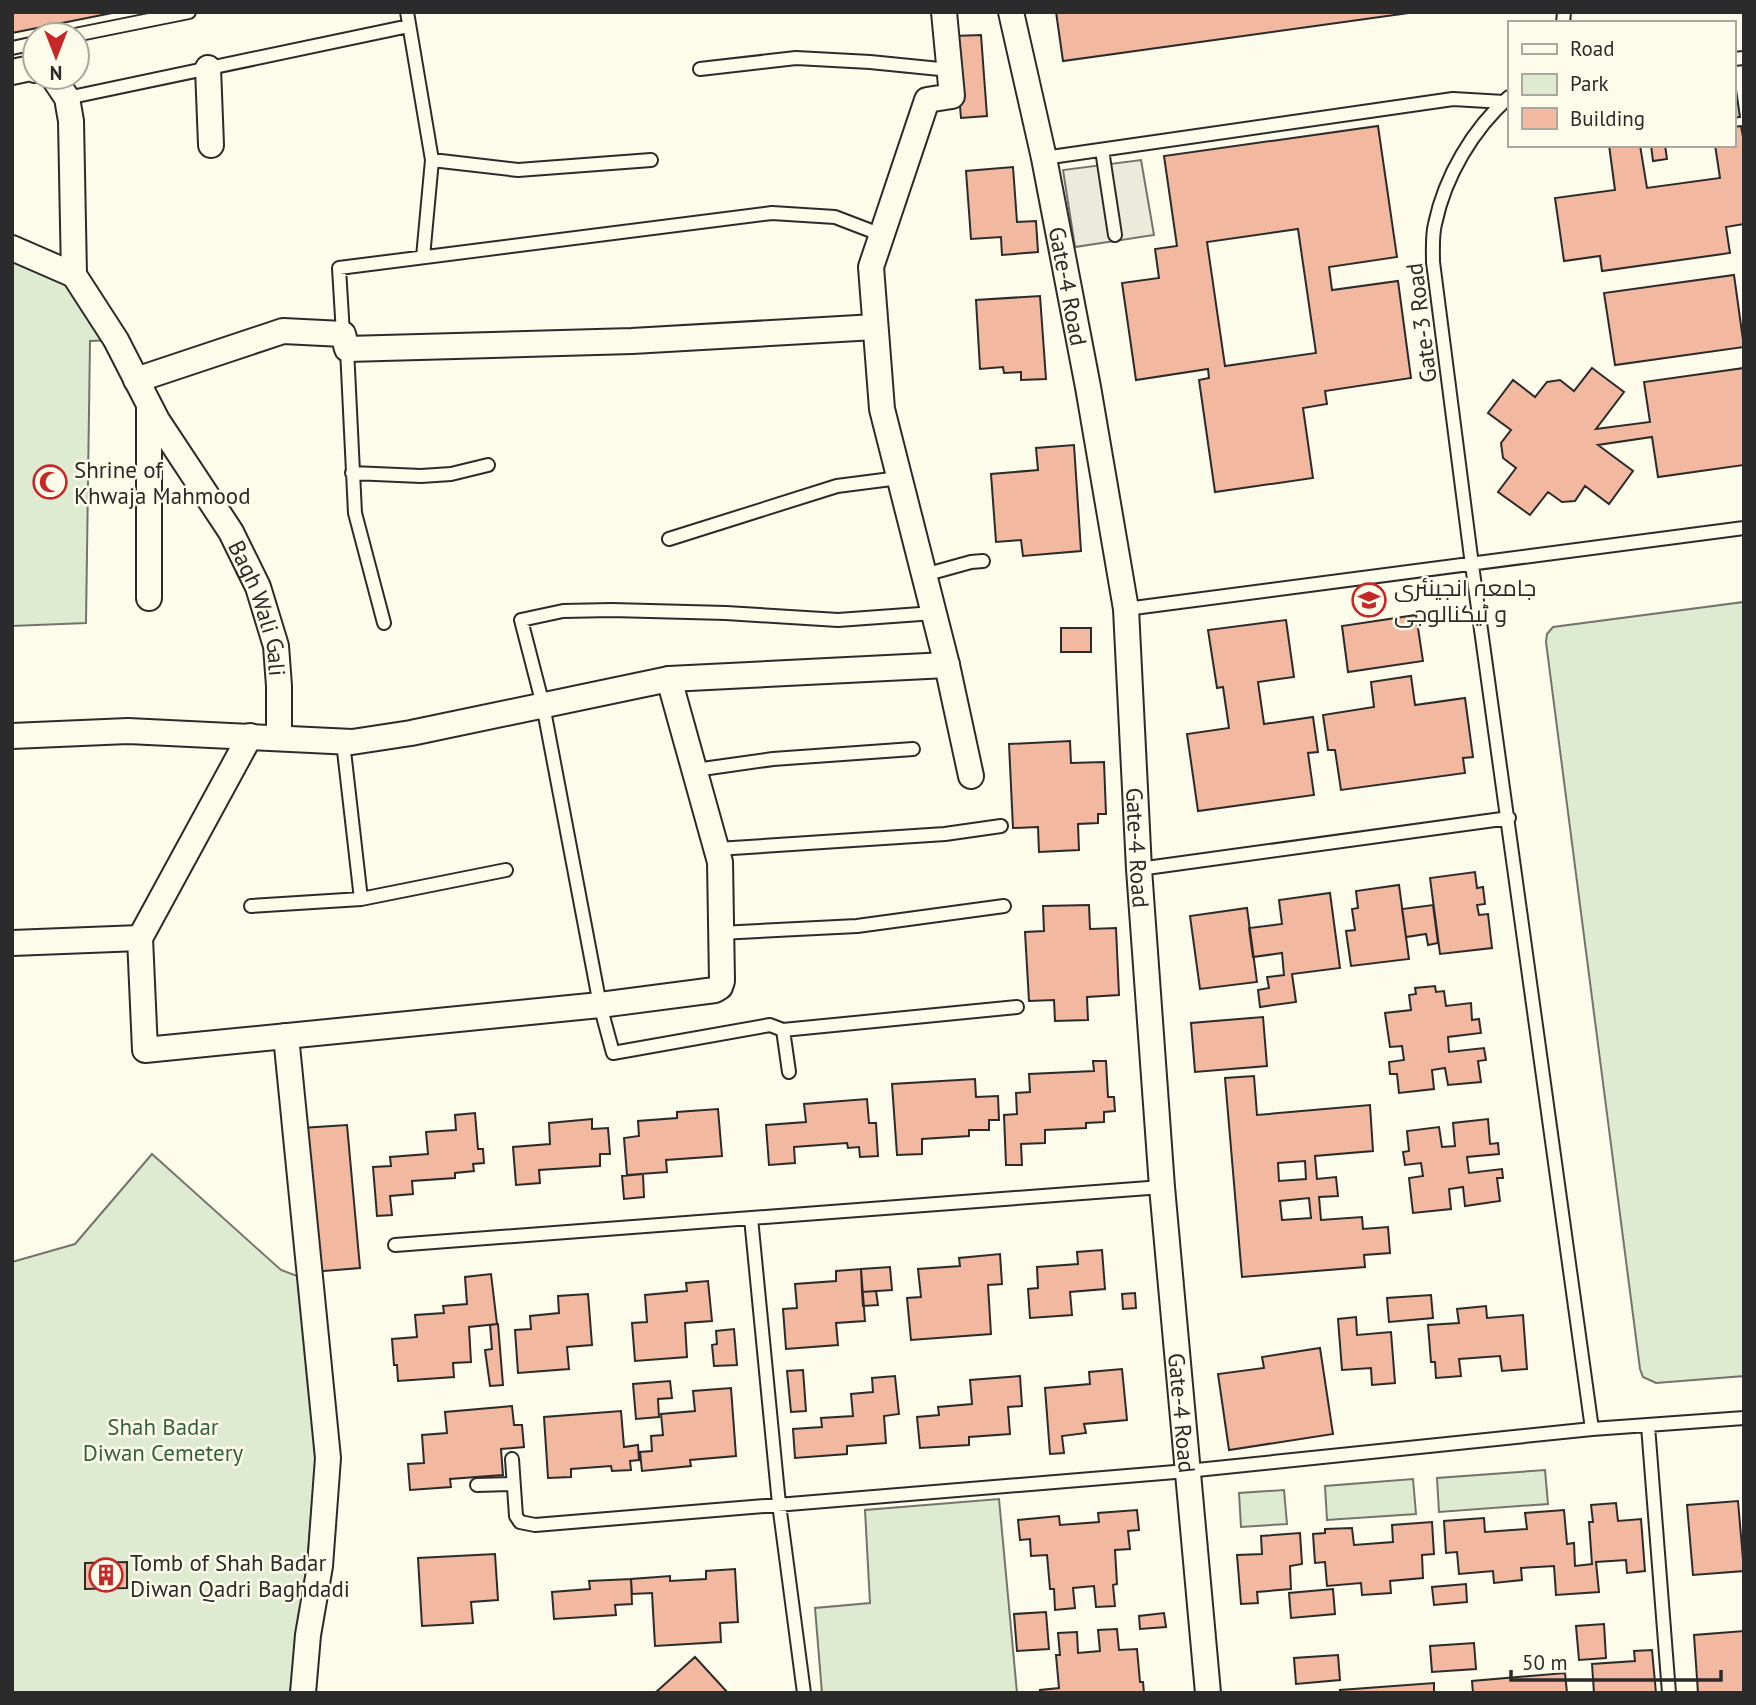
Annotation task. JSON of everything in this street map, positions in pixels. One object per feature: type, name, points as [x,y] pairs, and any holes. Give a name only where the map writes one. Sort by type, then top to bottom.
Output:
[{"type":"street","points":[[944,12],[952,96],[927,100],[871,267],[882,409],[947,665],[971,776]]},
{"type":"street","name":"Gate-4 Road","points":[[1011,12],[1044,159],[1088,387],[1126,609],[1139,869],[1162,1187],[1208,1693]]},
{"type":"street","points":[[208,68],[211,145]]},
{"type":"street","points":[[12,248],[74,275],[71,121],[67,98],[58,91]]},
{"type":"street","name":"Bagh Wali Gali","points":[[74,275],[116,340],[149,405],[231,532],[258,587],[276,646],[279,737]]},
{"type":"street","points":[[136,380],[283,331],[345,341],[632,341],[875,327]]},
{"type":"street","points":[[149,405],[149,598]]},
{"type":"street","points":[[12,736],[128,730],[343,742],[411,733],[669,679],[947,665]]},
{"type":"street","points":[[250,736],[140,938],[145,1050],[600,1005],[715,990],[720,987],[720,862],[669,679]]},
{"type":"street","points":[[12,943],[140,938]]},
{"type":"street","points":[[286,1036],[328,1458],[320,1566],[308,1635],[303,1693]]},
{"type":"lane","points":[[91,32],[189,12]]},
{"type":"lane","points":[[407,12],[432,160],[423,257]]},
{"type":"lane","points":[[67,98],[409,26]]},
{"type":"lane","points":[[700,69],[796,58],[950,70]]},
{"type":"lane","points":[[1044,159],[1453,99],[1506,100]]},
{"type":"lane","name":"Gate-3 Road","points":[[1506,100],[1465,147],[1434,226],[1433,262],[1472,565],[1592,1429]]},
{"type":"lane","points":[[1102,150],[1115,235]]},
{"type":"lane","points":[[432,160],[518,170],[651,160]]},
{"type":"lane","points":[[384,623],[355,513],[340,268],[772,213],[835,217],[882,235]]},
{"type":"lane","points":[[352,473],[421,476],[452,474],[488,465]]},
{"type":"lane","points":[[669,539],[837,486],[900,478]]},
{"type":"lane","points":[[1126,609],[1744,528]]},
{"type":"lane","points":[[925,575],[983,561]]},
{"type":"lane","points":[[934,613],[838,620],[611,610],[563,611],[521,620],[543,705],[600,1005],[613,1053],[770,1025],[783,1030],[1017,1007]]},
{"type":"lane","points":[[343,742],[361,899]]},
{"type":"lane","points":[[695,770],[773,759],[913,749]]},
{"type":"lane","points":[[1139,869],[1509,818]]},
{"type":"lane","points":[[717,849],[945,834],[1001,826]]},
{"type":"lane","points":[[251,906],[361,899],[506,870]]},
{"type":"lane","points":[[720,933],[857,926],[1004,906]]},
{"type":"lane","points":[[783,1030],[789,1072]]},
{"type":"lane","points":[[395,1245],[1162,1187]]},
{"type":"lane","points":[[751,1218],[779,1504],[804,1693]]},
{"type":"lane","points":[[512,1459],[516,1516],[520,1522],[527,1524],[1187,1471],[1592,1429],[1744,1418]]},
{"type":"lane","points":[[1648,1426],[1669,1693]]},
{"type":"lane","points":[[477,1485],[513,1483]]},
{"type":"green space","name":"Shrine of Khwaja Mahmood","points":[[12,248],[74,275],[116,340],[90,341],[86,623],[12,626]]},
{"type":"green space","points":[[1744,602],[1744,1376],[1656,1383],[1643,1377],[1640,1369],[1546,642],[1547,634],[1553,627]]},
{"type":"green space","name":"Shah Badar Diwan Cemetery","points":[[152,1154],[281,1270],[305,1279],[316,1457],[307,1566],[290,1693],[12,1693],[12,1262],[75,1244]]},
{"type":"green space","points":[[1545,1470],[1548,1504],[1439,1512],[1437,1478]]},
{"type":"green space","points":[[1413,1479],[1416,1514],[1327,1520],[1325,1486]]},
{"type":"green space","points":[[1284,1490],[1287,1524],[1241,1527],[1239,1493]]},
{"type":"green space","points":[[999,1499],[1017,1693],[822,1693],[815,1608],[870,1603],[865,1510]]},
{"type":"shaded area","points":[[1141,160],[1154,235],[1075,247],[1063,170]]},
{"type":"building","points":[[12,12],[117,12],[72,21],[21,21],[21,31],[12,33]]},
{"type":"building","points":[[1056,12],[1416,12],[1063,61]]},
{"type":"building","points":[[981,35],[987,116],[961,118],[954,36]]},
{"type":"building","points":[[1735,83],[1740,117],[1735,118]]},
{"type":"building","points":[[1378,126],[1397,257],[1329,267],[1332,290],[1398,281],[1411,378],[1325,391],[1327,404],[1303,408],[1313,478],[1215,492],[1199,380],[1209,378],[1208,369],[1136,380],[1122,283],[1159,278],[1155,249],[1177,246],[1164,156]],"holes":[[[1298,229],[1316,353],[1225,366],[1207,242]]]},
{"type":"building","points":[[1741,126],[1744,142],[1744,224],[1726,227],[1730,253],[1602,271],[1600,256],[1564,261],[1555,198],[1615,190],[1609,147],[1640,147],[1647,188],[1720,178],[1715,147],[1735,147],[1735,127]]},
{"type":"building","points":[[1651,147],[1665,147],[1667,159],[1653,161]]},
{"type":"building","points":[[1013,167],[1017,222],[1036,221],[1038,252],[1002,255],[1001,237],[971,239],[966,171]]},
{"type":"building","points":[[1734,275],[1744,347],[1615,365],[1604,293]]},
{"type":"building","points":[[1040,296],[1046,379],[1021,380],[1021,372],[1004,373],[1003,367],[980,369],[976,300]]},
{"type":"building","points":[[1592,368],[1624,392],[1596,429],[1650,422],[1644,382],[1744,368],[1744,465],[1658,477],[1652,437],[1598,445],[1633,471],[1609,504],[1585,486],[1575,501],[1562,502],[1548,492],[1530,515],[1498,492],[1516,468],[1503,458],[1501,443],[1511,430],[1488,413],[1513,380],[1535,397],[1547,382],[1560,380],[1574,391]]},
{"type":"building","points":[[1074,445],[1081,551],[1023,556],[1021,540],[996,542],[991,474],[1038,470],[1036,448]]},
{"type":"building","points":[[1416,615],[1423,661],[1348,672],[1342,626]]},
{"type":"building","points":[[1286,620],[1294,677],[1258,682],[1264,724],[1313,717],[1318,752],[1308,753],[1314,795],[1198,811],[1187,734],[1229,728],[1223,687],[1217,688],[1208,630]]},
{"type":"building","points":[[1061,628],[1091,628],[1091,652],[1061,652]]},
{"type":"building","points":[[1411,676],[1415,705],[1465,698],[1473,757],[1463,758],[1465,773],[1341,790],[1335,750],[1328,750],[1323,715],[1374,707],[1371,682]]},
{"type":"building","points":[[1070,741],[1071,763],[1104,762],[1106,814],[1098,814],[1098,823],[1078,824],[1079,850],[1039,852],[1038,827],[1013,828],[1009,744]]},
{"type":"building","points":[[1475,872],[1477,888],[1483,887],[1485,904],[1477,905],[1479,915],[1488,914],[1492,948],[1440,954],[1430,878]]},
{"type":"building","points":[[1399,885],[1409,959],[1351,966],[1346,931],[1355,930],[1352,909],[1358,908],[1356,891]]},
{"type":"building","points":[[1330,893],[1340,968],[1292,974],[1296,1002],[1260,1007],[1258,990],[1269,988],[1267,977],[1284,975],[1282,953],[1253,957],[1249,928],[1282,924],[1279,900]]},
{"type":"building","points":[[1089,905],[1090,929],[1116,928],[1119,995],[1087,997],[1088,1020],[1055,1021],[1054,1000],[1029,1001],[1025,932],[1044,931],[1043,906]]},
{"type":"building","points":[[1433,905],[1438,943],[1428,945],[1426,934],[1406,937],[1402,909]]},
{"type":"building","points":[[1247,908],[1257,982],[1200,989],[1190,916]]},
{"type":"building","points":[[1435,986],[1436,992],[1444,991],[1446,1006],[1471,1003],[1472,1020],[1479,1019],[1481,1033],[1448,1037],[1449,1052],[1484,1048],[1486,1060],[1478,1061],[1481,1082],[1448,1085],[1445,1068],[1432,1070],[1434,1089],[1399,1093],[1397,1074],[1390,1074],[1389,1062],[1404,1060],[1402,1046],[1390,1047],[1385,1013],[1411,1010],[1409,995],[1416,994],[1415,988]]},
{"type":"building","points":[[1263,1017],[1267,1066],[1195,1072],[1191,1023]]},
{"type":"building","points":[[1093,1061],[1106,1061],[1108,1097],[1114,1097],[1115,1111],[1104,1112],[1104,1122],[1086,1123],[1086,1128],[1045,1130],[1045,1143],[1021,1144],[1022,1165],[1006,1165],[1004,1115],[1017,1114],[1016,1093],[1030,1092],[1029,1074],[1094,1071]]},
{"type":"building","points":[[1254,1076],[1257,1115],[1370,1105],[1373,1151],[1315,1156],[1317,1179],[1336,1177],[1338,1196],[1319,1197],[1321,1220],[1362,1217],[1363,1229],[1388,1227],[1390,1253],[1364,1255],[1365,1267],[1242,1277],[1225,1078]],"holes":[[[1305,1161],[1306,1179],[1279,1181],[1278,1163]],[[1309,1198],[1311,1218],[1282,1220],[1280,1201]]]},
{"type":"building","points":[[975,1079],[976,1097],[998,1096],[999,1120],[989,1120],[989,1130],[969,1130],[969,1136],[922,1139],[922,1154],[897,1155],[892,1084]]},
{"type":"building","points":[[867,1099],[869,1123],[876,1123],[878,1156],[860,1157],[859,1147],[848,1148],[847,1143],[794,1147],[795,1163],[769,1165],[766,1125],[806,1122],[804,1104]]},
{"type":"building","points":[[718,1109],[722,1156],[666,1160],[667,1172],[627,1175],[624,1138],[639,1136],[638,1121],[677,1118],[677,1112]]},
{"type":"building","points":[[475,1113],[478,1149],[483,1149],[484,1163],[473,1164],[474,1171],[455,1173],[455,1178],[412,1181],[413,1194],[390,1196],[392,1215],[377,1216],[373,1167],[391,1166],[390,1157],[428,1154],[426,1132],[456,1130],[455,1115]]},
{"type":"building","points":[[592,1119],[592,1129],[608,1128],[610,1154],[600,1154],[600,1166],[539,1170],[540,1183],[516,1185],[513,1147],[550,1144],[549,1123]]},
{"type":"building","points":[[1488,1119],[1490,1144],[1498,1143],[1499,1154],[1467,1157],[1469,1173],[1502,1169],[1503,1178],[1497,1178],[1500,1201],[1465,1206],[1463,1187],[1449,1189],[1451,1209],[1413,1213],[1409,1178],[1423,1176],[1421,1163],[1405,1165],[1403,1152],[1409,1151],[1407,1131],[1439,1127],[1442,1147],[1455,1146],[1453,1123]]},
{"type":"building","points":[[347,1125],[360,1268],[312,1272],[301,1128]]},
{"type":"building","points":[[643,1174],[644,1197],[624,1199],[622,1176]]},
{"type":"building","points":[[1102,1250],[1105,1289],[1070,1292],[1072,1315],[1030,1318],[1028,1289],[1038,1288],[1037,1267],[1078,1264],[1077,1252]]},
{"type":"building","points":[[1000,1254],[1002,1284],[988,1285],[991,1334],[911,1340],[907,1298],[921,1297],[918,1269],[960,1266],[959,1258]]},
{"type":"building","points":[[890,1267],[892,1290],[862,1292],[861,1269]]},
{"type":"building","points":[[861,1269],[865,1321],[836,1323],[838,1345],[786,1349],[783,1309],[797,1308],[795,1284],[836,1281],[836,1271]]},
{"type":"building","points":[[491,1274],[497,1324],[469,1327],[471,1362],[453,1363],[454,1377],[398,1381],[392,1339],[417,1337],[415,1315],[444,1313],[443,1306],[467,1304],[465,1277]]},
{"type":"building","points":[[708,1281],[712,1321],[685,1323],[687,1357],[635,1361],[632,1323],[647,1322],[645,1295],[687,1291],[686,1283]]},
{"type":"building","points":[[876,1291],[878,1305],[863,1306],[862,1292]]},
{"type":"building","points":[[1135,1293],[1136,1308],[1123,1309],[1122,1294]]},
{"type":"building","points":[[588,1294],[592,1345],[567,1347],[569,1369],[518,1373],[515,1330],[531,1329],[530,1316],[559,1313],[558,1296]]},
{"type":"building","points":[[1431,1295],[1433,1318],[1389,1322],[1387,1298]]},
{"type":"building","points":[[1486,1306],[1487,1318],[1523,1315],[1527,1369],[1502,1371],[1500,1356],[1459,1359],[1461,1376],[1436,1378],[1435,1362],[1431,1362],[1428,1325],[1459,1323],[1457,1309]]},
{"type":"building","points":[[1356,1317],[1357,1335],[1391,1332],[1395,1383],[1372,1385],[1371,1368],[1342,1370],[1338,1319]]},
{"type":"building","points":[[498,1324],[503,1385],[490,1386],[485,1350],[492,1349],[490,1325]]},
{"type":"building","points":[[734,1329],[737,1365],[714,1366],[712,1345],[717,1344],[716,1331]]},
{"type":"building","points":[[1320,1348],[1333,1434],[1229,1450],[1218,1374],[1264,1368],[1262,1357]]},
{"type":"building","points":[[1122,1369],[1127,1420],[1084,1424],[1086,1433],[1062,1436],[1064,1453],[1050,1454],[1045,1388],[1090,1384],[1089,1372]]},
{"type":"building","points":[[803,1370],[806,1411],[791,1412],[787,1371]]},
{"type":"building","points":[[895,1376],[899,1414],[884,1416],[886,1443],[847,1446],[847,1454],[795,1458],[793,1429],[822,1427],[821,1418],[853,1416],[851,1394],[873,1392],[872,1378]]},
{"type":"building","points":[[1020,1376],[1022,1406],[1008,1407],[1010,1434],[969,1437],[969,1445],[920,1448],[917,1417],[939,1415],[938,1407],[972,1404],[970,1380]]},
{"type":"building","points":[[670,1381],[672,1398],[658,1399],[659,1417],[636,1419],[633,1384]]},
{"type":"building","points":[[731,1388],[736,1456],[690,1460],[691,1466],[642,1471],[640,1452],[652,1451],[651,1436],[663,1435],[661,1414],[695,1411],[693,1391]]},
{"type":"building","points":[[512,1406],[514,1425],[522,1425],[524,1447],[501,1449],[503,1475],[450,1479],[451,1487],[410,1490],[408,1464],[424,1463],[422,1435],[447,1433],[445,1412]]},
{"type":"building","points":[[621,1411],[624,1447],[638,1445],[639,1460],[630,1461],[631,1470],[612,1471],[611,1466],[571,1469],[571,1477],[548,1478],[544,1417]]},
{"type":"building","points":[[1738,1501],[1744,1571],[1693,1575],[1687,1505]]},
{"type":"building","points":[[1616,1503],[1618,1521],[1641,1519],[1645,1571],[1627,1573],[1626,1560],[1596,1562],[1599,1592],[1556,1595],[1554,1566],[1521,1568],[1522,1580],[1494,1583],[1493,1571],[1459,1574],[1457,1552],[1446,1553],[1444,1521],[1484,1518],[1485,1532],[1527,1529],[1525,1513],[1564,1510],[1567,1544],[1574,1543],[1575,1566],[1592,1564],[1589,1522],[1593,1522],[1591,1505]]},
{"type":"building","points":[[1137,1510],[1139,1530],[1128,1531],[1130,1549],[1115,1550],[1115,1606],[1096,1607],[1094,1586],[1073,1588],[1075,1608],[1055,1610],[1047,1555],[1031,1556],[1030,1539],[1020,1540],[1018,1520],[1059,1516],[1060,1525],[1099,1522],[1098,1513]]},
{"type":"building","points":[[1432,1522],[1434,1554],[1422,1555],[1423,1578],[1390,1581],[1391,1593],[1362,1595],[1361,1583],[1327,1586],[1325,1562],[1315,1563],[1313,1534],[1325,1533],[1325,1529],[1352,1528],[1354,1545],[1393,1542],[1392,1525]]},
{"type":"building","points":[[1300,1533],[1302,1564],[1290,1566],[1291,1589],[1257,1592],[1258,1603],[1241,1604],[1237,1555],[1262,1554],[1261,1536]]},
{"type":"building","points":[[495,1554],[498,1600],[471,1602],[473,1623],[422,1626],[418,1558]]},
{"type":"building","name":"Tomb of Shah Badar Diwan Qadri Baghdadi","points":[[127,1562],[127,1588],[85,1589],[85,1563]]},
{"type":"building","points":[[735,1569],[738,1622],[720,1623],[721,1642],[655,1646],[652,1593],[632,1594],[631,1579],[670,1576],[670,1581],[706,1579],[706,1571]]},
{"type":"building","points":[[631,1579],[632,1604],[615,1605],[616,1615],[554,1619],[552,1592],[590,1589],[589,1581]]},
{"type":"building","points":[[1466,1584],[1467,1602],[1434,1605],[1432,1587]]},
{"type":"building","points":[[1333,1589],[1335,1614],[1291,1618],[1289,1593]]},
{"type":"building","points":[[1046,1612],[1049,1649],[1017,1651],[1014,1614]]},
{"type":"building","points":[[1164,1613],[1166,1627],[1140,1629],[1139,1616]]},
{"type":"building","points":[[1604,1624],[1606,1658],[1579,1660],[1576,1626]]},
{"type":"building","points":[[1117,1629],[1119,1650],[1137,1649],[1140,1682],[1143,1682],[1144,1693],[1040,1693],[1040,1690],[1059,1688],[1056,1655],[1060,1655],[1058,1633],[1077,1632],[1078,1653],[1100,1651],[1098,1630]]},
{"type":"building","points":[[1744,1631],[1744,1693],[1698,1693],[1694,1635]]},
{"type":"building","points":[[1474,1643],[1476,1669],[1432,1672],[1430,1646]]},
{"type":"building","points":[[1652,1650],[1656,1693],[1594,1693],[1592,1664],[1635,1661],[1634,1651]]},
{"type":"building","points":[[1338,1655],[1340,1680],[1296,1684],[1294,1658]]},
{"type":"building","points":[[695,1657],[728,1693],[655,1693]]},
{"type":"building","points":[[1565,1673],[1567,1693],[1473,1693],[1472,1681]]},
{"type":"building","points":[[1434,1683],[1434,1693],[1340,1693],[1340,1690]]},
{"type":"place","name":"Shrine of Khwaja Mahmood","points":[[50,482]]},
{"type":"place","name":"جامعہ انجینئری و ٹیکنالوجی","points":[[1369,600]]},
{"type":"place","name":"Tomb of Shah Badar Diwan Qadri Baghdadi","points":[[106,1575]]}]
